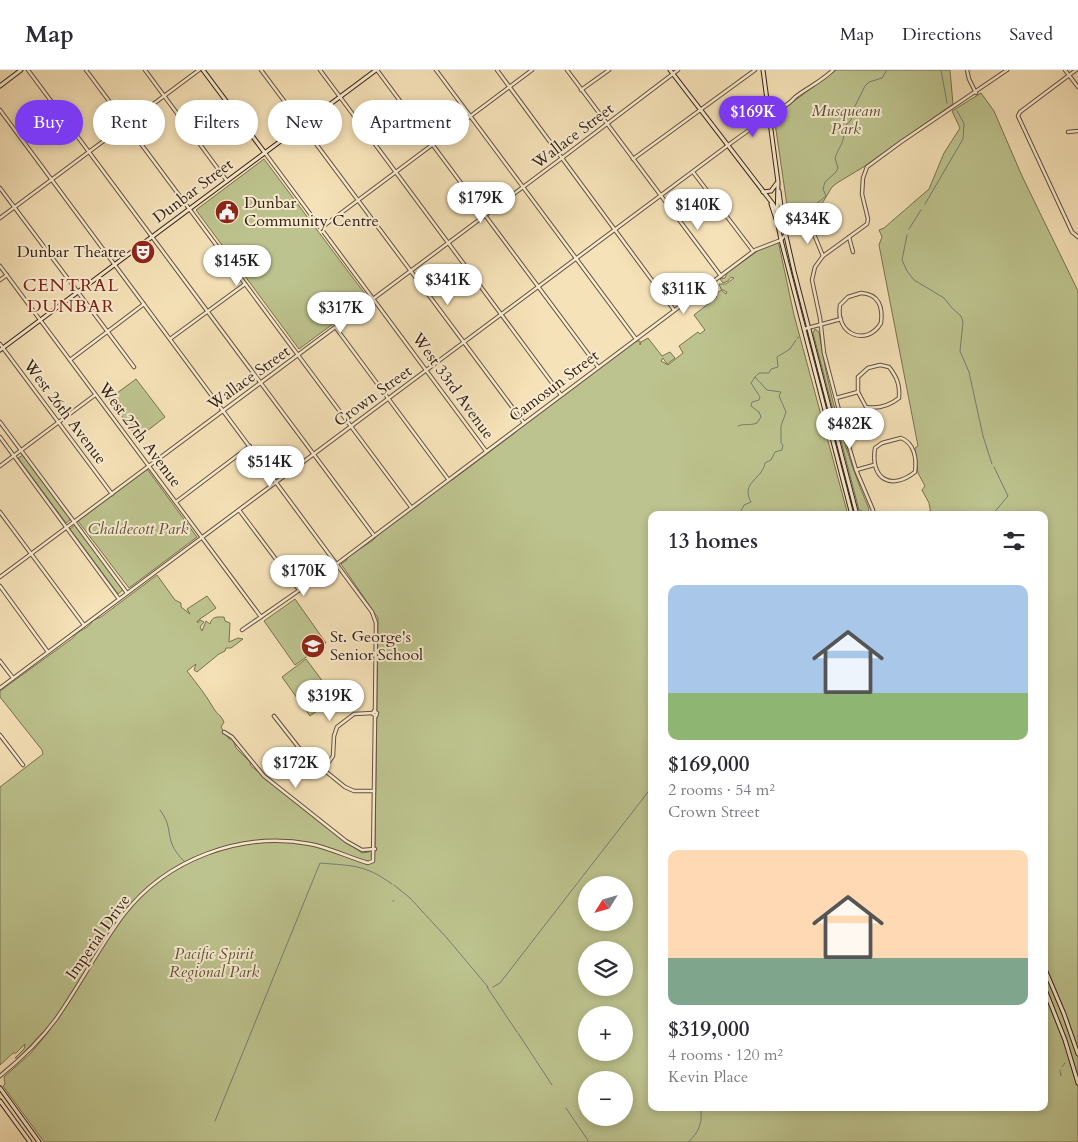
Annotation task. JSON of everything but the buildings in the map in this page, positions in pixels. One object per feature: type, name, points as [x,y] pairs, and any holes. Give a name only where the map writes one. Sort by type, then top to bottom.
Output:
[{"type":"main road","points":[[0,86],[21,70]]},
{"type":"main road","name":"West 33rd Avenue","points":[[203,70],[265,153]]},
{"type":"main road","name":"Dunbar Street","points":[[336,100],[377,70]]},
{"type":"main road","points":[[670,70],[778,212],[782,221]]},
{"type":"main road","points":[[763,70],[778,182],[777,220]]},
{"type":"main road","name":"Dunbar Street","points":[[1,347],[276,145]]},
{"type":"main road","points":[[762,192],[771,191],[778,182]]},
{"type":"main road","points":[[778,190],[785,235],[856,511]]},
{"type":"main road","points":[[771,203],[777,220],[803,329],[851,511]]},
{"type":"main road","points":[[1048,976],[1078,1054]]},
{"type":"main road","points":[[1048,998],[1065,1040],[1078,1083]]},
{"type":"main road","points":[[0,1088],[39,1142]]},
{"type":"main road","points":[[0,1101],[30,1142]]},
{"type":"street","points":[[28,70],[373,534]]},
{"type":"street","points":[[86,70],[109,100]]},
{"type":"street","points":[[145,70],[227,181]]},
{"type":"street","points":[[159,100],[199,70]]},
{"type":"street","points":[[261,70],[283,100]]},
{"type":"street","points":[[320,70],[560,395]]},
{"type":"street","points":[[377,70],[400,100]]},
{"type":"street","points":[[436,70],[636,339]]},
{"type":"street","points":[[497,70],[675,310]]},
{"type":"street","points":[[470,116],[532,70]]},
{"type":"street","points":[[567,70],[720,276]]},
{"type":"street","points":[[581,90],[609,70]]},
{"type":"street","name":"Wallace Street","points":[[0,577],[486,216],[678,70]]},
{"type":"street","points":[[633,159],[754,70]]},
{"type":"street","name":"Crown Street","points":[[0,688],[727,146],[768,116],[787,105],[817,80],[833,70]]},
{"type":"street","points":[[967,70],[976,93]]},
{"type":"street","points":[[873,511],[856,470],[824,353],[821,324],[812,280],[815,267],[823,256],[867,224],[868,219],[862,185],[867,167],[1007,70]]},
{"type":"street","points":[[1065,70],[1078,87]]},
{"type":"street","points":[[1076,70],[1020,112],[1018,116],[1072,232],[1078,237]]},
{"type":"street","points":[[0,110],[337,563],[375,618],[375,849],[362,850],[346,841],[264,776],[232,737],[224,732]]},
{"type":"street","points":[[1068,132],[1078,131]]},
{"type":"street","points":[[0,218],[98,145]]},
{"type":"street","points":[[143,145],[411,507]]},
{"type":"street","points":[[317,145],[524,423]]},
{"type":"street","points":[[321,228],[432,145]]},
{"type":"street","points":[[434,145],[598,367]]},
{"type":"street","name":"West 33rd Avenue","points":[[265,153],[486,452]]},
{"type":"street","points":[[693,172],[753,251]]},
{"type":"street","points":[[0,188],[134,367]]},
{"type":"street","points":[[811,227],[823,256]]},
{"type":"street","points":[[781,240],[785,235]]},
{"type":"street","points":[[849,237],[853,252]]},
{"type":"street","name":"Camosun Street","points":[[242,630],[337,563],[373,534],[486,452],[753,251],[781,240]]},
{"type":"street","name":"West 27th Avenue","points":[[0,266],[261,617]]},
{"type":"street","points":[[0,280],[7,275]]},
{"type":"street","points":[[170,339],[245,284]]},
{"type":"street","points":[[855,294],[873,294],[879,304],[881,323],[872,332],[858,335],[848,333],[841,319],[841,302],[855,294]]},
{"type":"street","points":[[70,360],[144,304]]},
{"type":"street","points":[[803,329],[841,319]]},
{"type":"street","points":[[336,327],[448,479]]},
{"type":"street","name":"West 26th Avenue","points":[[1,347],[112,494]]},
{"type":"street","points":[[880,366],[889,367],[895,374],[900,390],[899,398],[893,403],[879,408],[866,406],[858,392],[858,377],[862,372],[868,368],[880,366]]},
{"type":"street","points":[[836,398],[858,392]]},
{"type":"street","points":[[0,466],[95,396]]},
{"type":"street","points":[[0,422],[128,593]]},
{"type":"street","points":[[0,437],[119,598]]},
{"type":"street","points":[[900,438],[908,441],[916,457],[915,472],[908,477],[896,481],[881,478],[874,465],[875,448],[882,442],[889,440],[900,438]]},
{"type":"street","points":[[176,502],[250,446]]},
{"type":"street","points":[[856,470],[874,465]]},
{"type":"street","points":[[239,510],[299,590]]},
{"type":"street","points":[[0,512],[84,625]]},
{"type":"street","points":[[0,586],[48,652]]},
{"type":"street","points":[[0,660],[13,678]]},
{"type":"street","points":[[323,770],[333,756],[334,736],[337,727],[354,714],[374,713]]},
{"type":"street","points":[[274,716],[303,753],[323,770],[349,789],[374,791]]},
{"type":"street","points":[[0,735],[22,765]]},
{"type":"street","name":"Imperial Drive","points":[[0,1076],[42,1037],[56,1019],[124,915],[145,892],[167,873],[202,855],[252,842],[276,841],[309,844],[368,863],[373,861],[375,849]]},
{"type":"green space","name":"Musqueam Park","points":[[836,70],[950,70],[953,104],[865,166],[837,183],[832,187],[820,207],[807,209],[789,219],[774,116]]},
{"type":"green space","name":"Pacific Spirit Regional Park","points":[[981,93],[994,111],[1022,176],[1078,291],[1078,1142],[44,1142],[3,1086],[5,1084],[4,1077],[31,1053],[49,1031],[47,1028],[19,1058],[15,1058],[24,1049],[25,1044],[0,1065],[0,787],[43,754],[42,750],[0,697],[0,691],[89,626],[93,620],[101,617],[157,575],[175,600],[181,603],[181,607],[190,614],[187,609],[207,596],[216,608],[197,621],[198,623],[200,620],[204,622],[200,627],[202,631],[206,621],[210,624],[213,618],[224,617],[225,621],[230,623],[229,642],[238,638],[243,639],[231,648],[226,648],[225,651],[197,672],[194,670],[196,664],[187,671],[223,720],[224,722],[221,727],[229,739],[233,739],[236,748],[250,762],[251,766],[362,853],[369,852],[375,848],[378,618],[341,564],[347,560],[347,557],[372,541],[405,512],[416,507],[443,484],[452,480],[516,432],[520,426],[636,341],[640,341],[640,345],[641,342],[648,338],[662,356],[670,352],[675,358],[667,364],[663,358],[661,361],[668,365],[683,353],[679,346],[698,332],[700,334],[705,330],[694,315],[717,297],[715,295],[721,290],[726,294],[727,292],[721,289],[719,284],[726,284],[734,278],[731,277],[723,283],[720,279],[725,278],[727,273],[759,250],[777,242],[794,315],[847,511],[648,511],[648,1111],[1048,1111],[1048,511],[930,511],[929,503],[922,490],[925,486],[918,473],[915,448],[918,446],[879,245],[882,237],[879,230],[884,228],[929,189],[944,153],[960,128],[952,111]]},
{"type":"green space","points":[[264,159],[368,298],[299,349],[196,210]]},
{"type":"green space","points":[[815,329],[819,332],[838,422],[852,466],[869,509],[868,511],[859,510],[813,333]]},
{"type":"green space","points":[[807,333],[854,511],[845,482]]},
{"type":"green space","points":[[136,379],[165,417],[138,438],[109,399]]},
{"type":"green space","points":[[23,455],[71,519],[66,523],[18,458]]},
{"type":"green space","name":"Chaldecott Park","points":[[147,469],[197,537],[129,588],[78,521]]},
{"type":"green space","points":[[75,525],[123,590],[118,594],[70,529]]},
{"type":"green space","points":[[295,599],[326,643],[295,665],[264,621]]},
{"type":"green space","points":[[306,659],[335,698],[310,716],[282,677]]},
{"type":"waterway","points":[[819,219],[816,204],[826,196],[823,189],[825,182],[838,168],[835,158],[843,140],[843,128],[851,120],[852,112],[865,86],[869,82],[882,78],[887,70]]},
{"type":"waterway","points":[[941,70],[947,103]]},
{"type":"waterway","points":[[925,204],[963,139],[964,123],[957,111]]},
{"type":"waterway","points":[[909,229],[921,210]]},
{"type":"waterway","points":[[907,235],[902,260],[907,271],[914,280],[944,298],[961,316],[963,322],[960,351],[969,372],[983,436],[992,464]]},
{"type":"waterway","points":[[741,511],[744,505],[751,502],[748,495],[750,485],[760,473],[765,463],[771,460],[775,452],[782,450],[783,445],[781,443],[781,426],[786,412],[779,396],[781,392],[767,390],[755,377],[759,373],[769,373],[771,369],[778,367],[777,357],[790,349],[796,340]]},
{"type":"waterway","points":[[738,426],[757,423],[761,417],[759,412],[751,406],[752,402],[759,400],[760,397],[751,383],[755,377]]},
{"type":"waterway","points":[[994,467],[1008,496],[995,511]]},
{"type":"waterway","points":[[493,987],[500,983],[648,792]]},
{"type":"waterway","points":[[160,810],[167,824],[173,846],[184,861]]},
{"type":"waterway","points":[[215,1121],[320,863],[366,869],[392,884]]},
{"type":"waterway","points":[[394,885],[410,898],[446,937],[488,987]]},
{"type":"waterway","points":[[487,987],[517,1032]]},
{"type":"waterway","points":[[518,1033],[552,1085]]},
{"type":"waterway","points":[[1062,1067],[1065,1063]]},
{"type":"waterway","points":[[1060,1070],[1061,1076]]},
{"type":"waterway","points":[[566,1108],[589,1142]]},
{"type":"waterway","points":[[688,1142],[695,1135],[699,1127],[701,1111]]},
{"type":"place","name":"Dunbar Community Centre","points":[[227,212]]},
{"type":"place","name":"Dunbar Theatre","points":[[143,252]]},
{"type":"place","name":"St. George's Senior School","points":[[313,646]]},
{"type":"district","name":"CENTRAL DUNBAR","points":[[71,295]]}]
